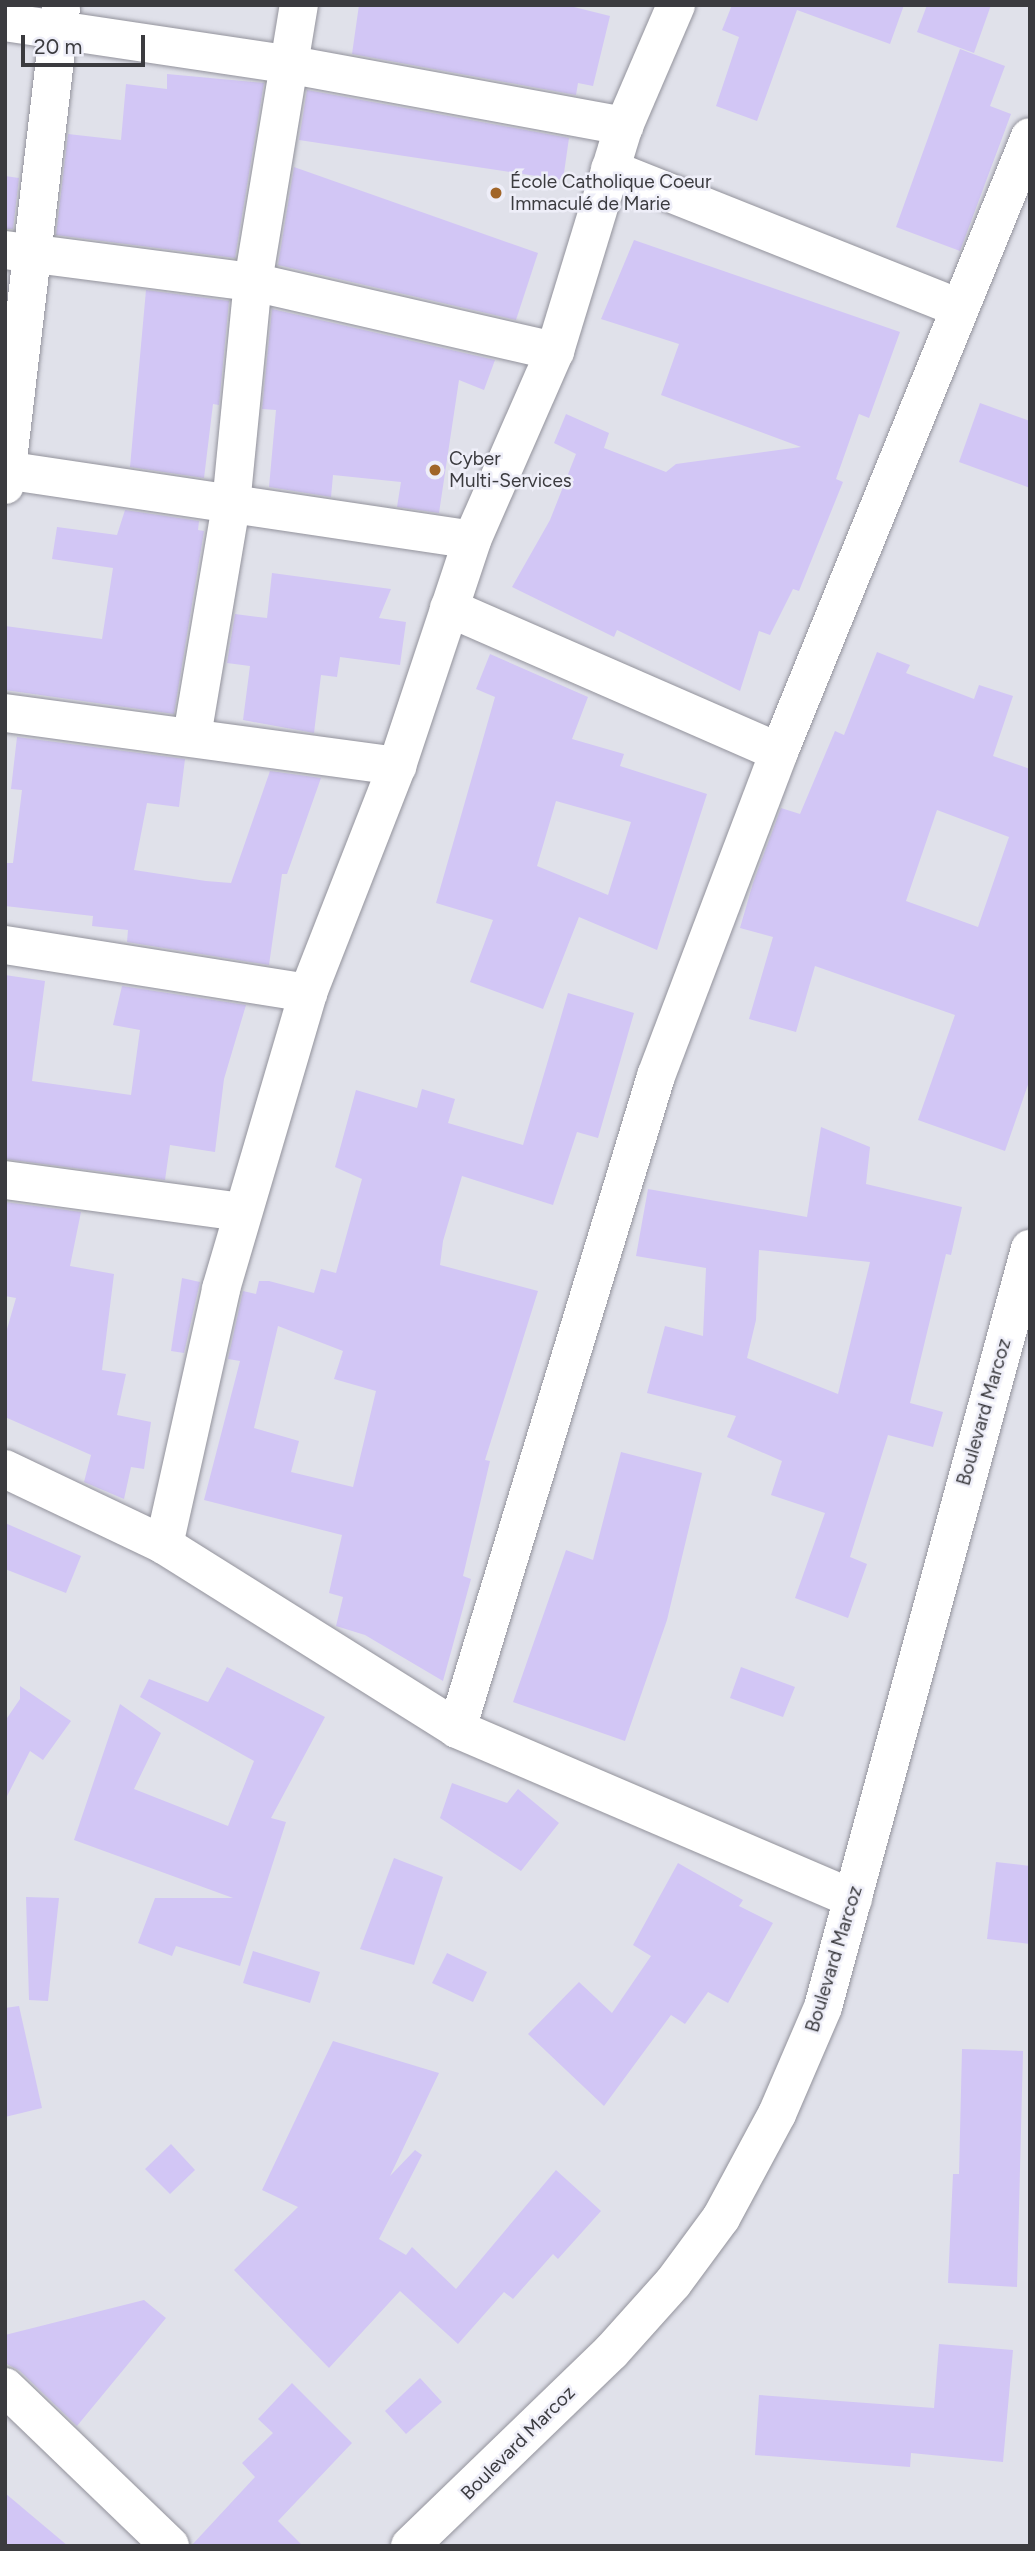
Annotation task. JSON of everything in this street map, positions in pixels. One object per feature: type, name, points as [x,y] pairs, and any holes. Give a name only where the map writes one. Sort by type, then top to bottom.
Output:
[{"type":"street","points":[[192,736],[231,505],[253,282],[292,65],[299,5]]},
{"type":"street","points":[[164,1545],[242,1212],[308,993],[397,766],[472,540],[555,351],[624,126],[676,5]]},
{"type":"street","points":[[60,18],[18,252],[6,475],[472,540]]},
{"type":"street","points":[[5,22],[60,18],[292,65],[624,126]]},
{"type":"street","points":[[457,1729],[656,1076],[779,752],[959,308],[980,267],[1030,137]]},
{"type":"street","points":[[610,169],[959,308]]},
{"type":"street","points":[[18,252],[253,282],[555,351]]},
{"type":"street","points":[[449,608],[779,752]]},
{"type":"street","points":[[5,713],[192,736],[397,766]]},
{"type":"street","points":[[5,945],[308,993]]},
{"type":"street","points":[[5,1180],[242,1212]]},
{"type":"street","name":"Boulevard Marcoz","points":[[410,2546],[611,2352],[673,2283],[721,2218],[777,2113],[823,2007],[1030,1249]]},
{"type":"street","points":[[5,1469],[164,1545],[457,1729],[853,1899]]},
{"type":"street","points":[[5,2387],[170,2546]]},
{"type":"building","points":[[359,5],[566,5],[610,16],[593,86],[578,83],[576,95],[352,54]]},
{"type":"building","points":[[732,5],[904,5],[890,44],[797,10],[757,121],[716,106],[739,37],[722,30]]},
{"type":"building","points":[[927,5],[991,5],[974,53],[917,32]]},
{"type":"building","points":[[960,49],[1005,66],[990,106],[1011,114],[960,251],[896,227]]},
{"type":"building","points":[[167,74],[264,83],[235,258],[56,235],[68,134],[121,140],[126,84],[167,89]]},
{"type":"building","points":[[307,90],[569,138],[563,180],[299,140]]},
{"type":"building","points":[[294,167],[538,253],[516,320],[278,265]]},
{"type":"building","points":[[5,176],[19,178],[13,229],[5,229]]},
{"type":"building","points":[[634,240],[900,332],[869,418],[859,414],[836,479],[843,482],[799,591],[793,589],[770,635],[759,631],[740,691],[617,630],[614,637],[512,587],[550,520],[576,454],[554,443],[566,414],[609,433],[604,448],[666,472],[676,464],[801,447],[661,395],[679,344],[601,319]]},
{"type":"building","points":[[146,290],[229,301],[219,405],[213,404],[204,478],[130,467]]},
{"type":"building","points":[[272,309],[495,360],[484,390],[459,380],[439,513],[397,507],[401,482],[333,475],[331,497],[269,487],[276,410],[262,409]]},
{"type":"building","points":[[980,403],[1030,421],[1030,488],[959,462]]},
{"type":"building","points":[[125,510],[199,521],[198,530],[204,531],[174,714],[5,690],[5,626],[102,639],[113,568],[52,559],[57,527],[117,535]]},
{"type":"building","points":[[272,573],[391,589],[379,618],[406,622],[400,665],[340,657],[337,677],[321,675],[314,733],[243,720],[250,666],[227,663],[235,614],[267,618]]},
{"type":"building","points":[[877,652],[910,665],[906,673],[974,699],[979,685],[1013,696],[993,756],[1030,769],[1030,1079],[1005,1151],[918,1120],[955,1015],[815,966],[796,1032],[749,1019],[773,937],[740,928],[753,883],[781,808],[800,814],[835,731],[844,735]],"holes":[[[937,810],[1009,837],[978,927],[906,901]]]},
{"type":"building","points":[[490,654],[588,697],[572,739],[624,754],[620,766],[707,794],[657,950],[579,917],[543,1009],[470,982],[493,920],[436,903],[495,697],[476,689]],"holes":[[[556,801],[631,822],[608,895],[537,866]]]},
{"type":"building","points":[[17,737],[185,759],[179,807],[147,803],[134,870],[206,881],[231,883],[270,771],[321,778],[287,874],[282,874],[269,965],[127,942],[128,930],[92,926],[93,916],[5,906],[5,863],[13,863],[22,790],[11,789]]},
{"type":"building","points":[[5,975],[45,981],[32,1081],[131,1095],[140,1030],[113,1025],[122,986],[246,1005],[224,1079],[215,1152],[170,1145],[165,1180],[5,1159]]},
{"type":"building","points":[[568,993],[634,1013],[598,1138],[577,1132],[553,1205],[462,1176],[443,1241],[440,1265],[538,1291],[485,1460],[490,1461],[463,1576],[471,1579],[443,1681],[365,1635],[336,1626],[343,1597],[329,1593],[342,1535],[204,1500],[240,1361],[228,1359],[243,1291],[256,1294],[259,1281],[269,1281],[314,1293],[321,1269],[336,1273],[362,1179],[335,1167],[356,1090],[417,1108],[422,1089],[455,1099],[448,1123],[523,1145]],"holes":[[[278,1326],[343,1351],[334,1379],[376,1391],[353,1487],[291,1472],[299,1441],[254,1428]]]},
{"type":"building","points":[[821,1127],[870,1147],[866,1184],[962,1207],[951,1255],[946,1254],[910,1403],[943,1412],[933,1447],[888,1435],[850,1557],[867,1564],[848,1618],[795,1598],[825,1513],[771,1495],[782,1461],[727,1437],[736,1416],[647,1393],[665,1326],[703,1336],[706,1268],[636,1256],[648,1189],[807,1217]],"holes":[[[759,1250],[870,1262],[838,1394],[747,1358],[756,1320]]]},
{"type":"building","points":[[5,1202],[81,1212],[70,1266],[114,1274],[102,1370],[126,1374],[117,1415],[151,1422],[144,1469],[131,1467],[124,1499],[84,1482],[91,1455],[5,1417],[5,1336],[16,1298],[5,1296]]},
{"type":"building","points":[[182,1278],[200,1282],[184,1353],[171,1351]]},
{"type":"building","points":[[621,1452],[702,1473],[667,1620],[625,1741],[513,1702],[566,1550],[593,1560]]},
{"type":"building","points":[[5,1523],[81,1556],[66,1593],[5,1569]]},
{"type":"building","points":[[227,1667],[325,1717],[271,1818],[286,1822],[240,1966],[176,1946],[172,1956],[138,1943],[155,1898],[233,1898],[74,1840],[120,1704],[161,1733],[134,1789],[228,1826],[254,1761],[140,1697],[149,1679],[208,1702]]},
{"type":"building","points":[[741,1667],[795,1687],[783,1717],[730,1698]]},
{"type":"building","points":[[20,1686],[71,1721],[43,1760],[30,1751],[5,1800],[5,1721],[20,1699]]},
{"type":"building","points":[[452,1783],[507,1803],[518,1789],[559,1823],[521,1871],[440,1818]]},
{"type":"building","points":[[394,1858],[443,1877],[414,1965],[360,1949]]},
{"type":"building","points":[[996,1862],[1030,1866],[1030,1944],[987,1939]]},
{"type":"building","points":[[678,1863],[743,1900],[739,1906],[773,1923],[728,2003],[708,1992],[685,2024],[671,2015],[604,2106],[528,2034],[579,1982],[612,2013],[651,1956],[633,1945]]},
{"type":"building","points":[[26,1897],[59,1898],[48,2001],[29,2000]]},
{"type":"building","points":[[253,1951],[320,1972],[310,2003],[243,1983]]},
{"type":"building","points":[[447,1953],[487,1972],[473,2002],[432,1983]]},
{"type":"building","points":[[19,2006],[42,2108],[5,2117],[5,2008]]},
{"type":"building","points":[[333,2041],[439,2073],[390,2176],[415,2150],[422,2155],[379,2239],[406,2255],[412,2247],[456,2289],[556,2170],[601,2211],[558,2259],[553,2254],[513,2299],[504,2292],[458,2344],[400,2291],[329,2368],[234,2270],[298,2207],[262,2190]]},
{"type":"building","points":[[962,2049],[1023,2051],[1017,2287],[948,2283],[953,2174],[959,2174]]},
{"type":"building","points":[[171,2144],[195,2170],[170,2194],[145,2169]]},
{"type":"building","points":[[144,2300],[166,2318],[77,2426],[20,2371],[5,2363],[5,2335]]},
{"type":"building","points":[[939,2344],[1013,2350],[1003,2462],[911,2453],[910,2467],[755,2455],[759,2395],[934,2408]]},
{"type":"building","points":[[420,2378],[442,2402],[406,2434],[385,2411]]},
{"type":"building","points":[[292,2383],[352,2443],[278,2521],[303,2546],[191,2546],[255,2477],[242,2463],[273,2433],[258,2419]]},
{"type":"building","points":[[5,2493],[68,2546],[5,2546]]},
{"type":"place","name":"École Catholique Coeur Immaculé de Marie","points":[[496,193]]},
{"type":"place","name":"Cyber Multi-Services","points":[[435,470]]}]
